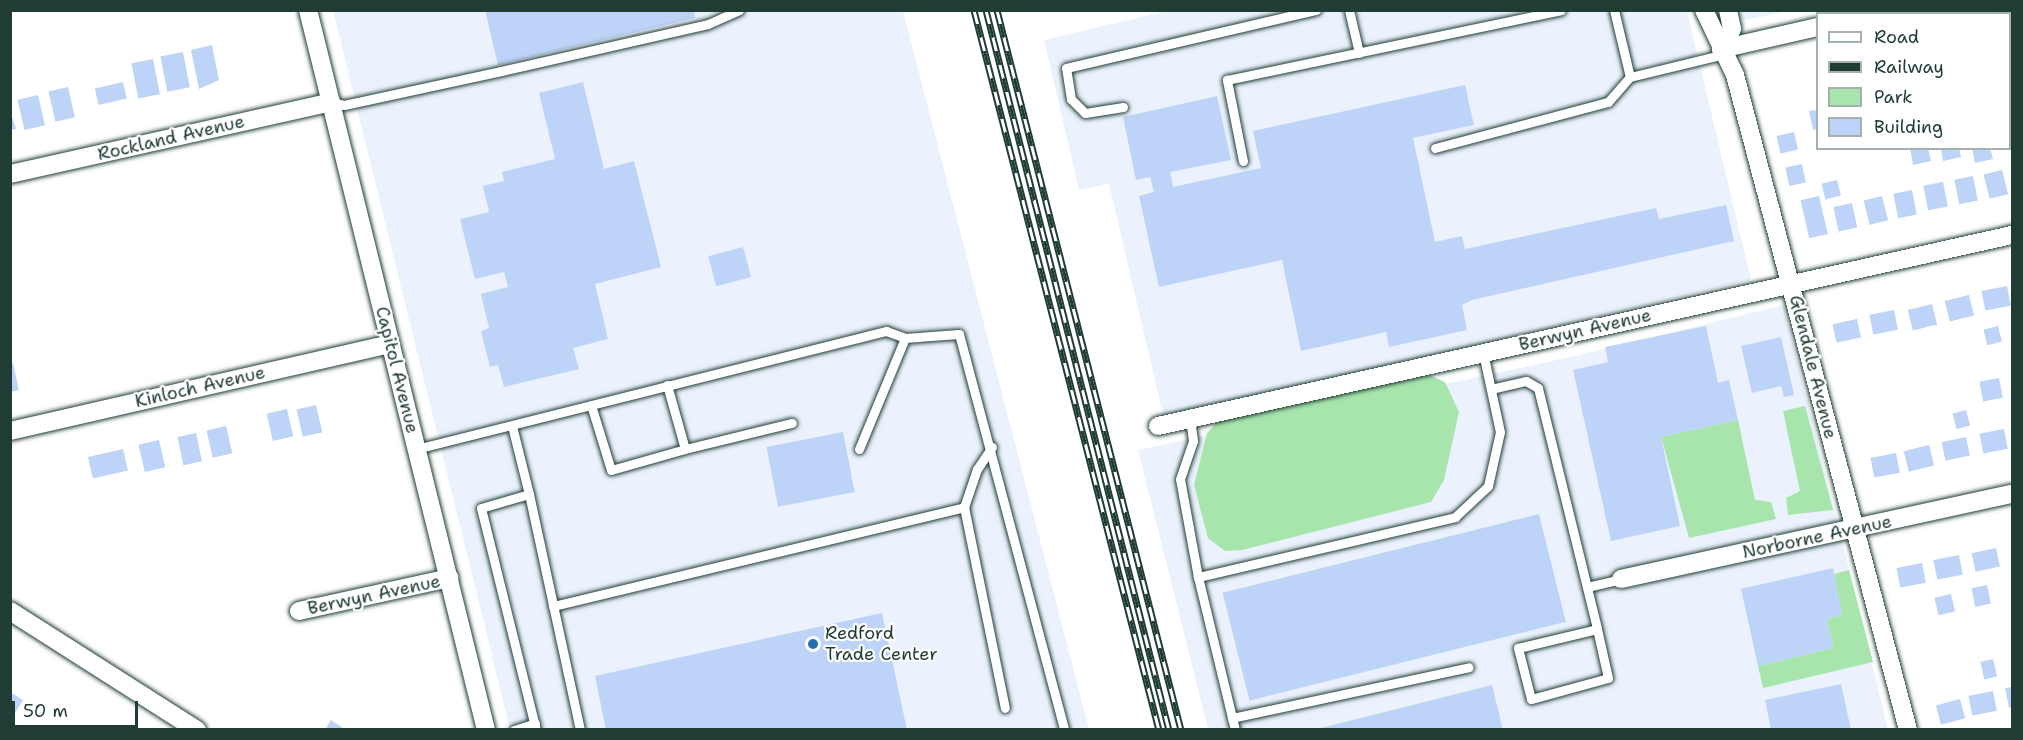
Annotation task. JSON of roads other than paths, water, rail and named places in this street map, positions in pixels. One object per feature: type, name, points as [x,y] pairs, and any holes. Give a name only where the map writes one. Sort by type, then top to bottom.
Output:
[{"type":"street","name":"Capitol Avenue","points":[[308,10],[486,729]]},
{"type":"street","name":"Glendale Avenue","points":[[1704,10],[1735,75],[1908,729]]},
{"type":"street","points":[[1723,51],[1732,29],[1728,10]]},
{"type":"street","points":[[1723,51],[1816,28]]},
{"type":"street","name":"Rockland Avenue","points":[[10,174],[331,102]]},
{"type":"street","name":"Berwyn Avenue","points":[[1158,426],[2013,235]]},
{"type":"street","name":"Kinloch Avenue","points":[[10,431],[390,344]]},
{"type":"street","name":"Norborne Avenue","points":[[1621,579],[2013,494]]},
{"type":"street","name":"Berwyn Avenue","points":[[298,611],[448,578]]},
{"type":"street","points":[[10,611],[197,729]]},
{"type":"lane","points":[[331,102],[344,105],[501,71],[708,24],[739,10]]},
{"type":"lane","points":[[1123,107],[1085,113],[1071,99],[1066,68],[1316,10]]},
{"type":"lane","points":[[1349,10],[1359,53]]},
{"type":"lane","points":[[1243,161],[1227,81],[1561,10]]},
{"type":"lane","points":[[1614,10],[1630,77]]},
{"type":"lane","points":[[1435,148],[1608,102],[1630,77],[1723,51]]},
{"type":"lane","points":[[416,449],[886,331],[905,338],[959,334],[992,447],[1064,729]]},
{"type":"lane","points":[[859,448],[905,338]]},
{"type":"lane","points":[[1197,577],[1455,516],[1488,486],[1500,432],[1483,353]]},
{"type":"lane","points":[[1491,389],[1526,381],[1538,388],[1587,587],[1597,629],[1608,678],[1531,699],[1518,648],[1597,629]]},
{"type":"lane","points":[[667,385],[685,449]]},
{"type":"lane","points":[[591,405],[611,470],[792,423]]},
{"type":"lane","points":[[1190,419],[1193,441],[1179,478],[1197,577],[1235,729]]},
{"type":"lane","points":[[512,426],[580,729]]},
{"type":"lane","points":[[992,447],[976,469],[964,507],[1005,708]]},
{"type":"lane","points":[[514,729],[536,726],[480,508],[529,494]]},
{"type":"lane","points":[[553,606],[964,507]]},
{"type":"lane","points":[[1587,587],[1621,579]]},
{"type":"lane","points":[[1232,718],[1469,667]]},
{"type":"railway","points":[[974,10],[1159,730]]},
{"type":"railway","points":[[986,10],[1169,730]]},
{"type":"railway","points":[[997,10],[1181,730]]},
{"type":"place","name":"Redford Trade Center","points":[[813,644]]}]
